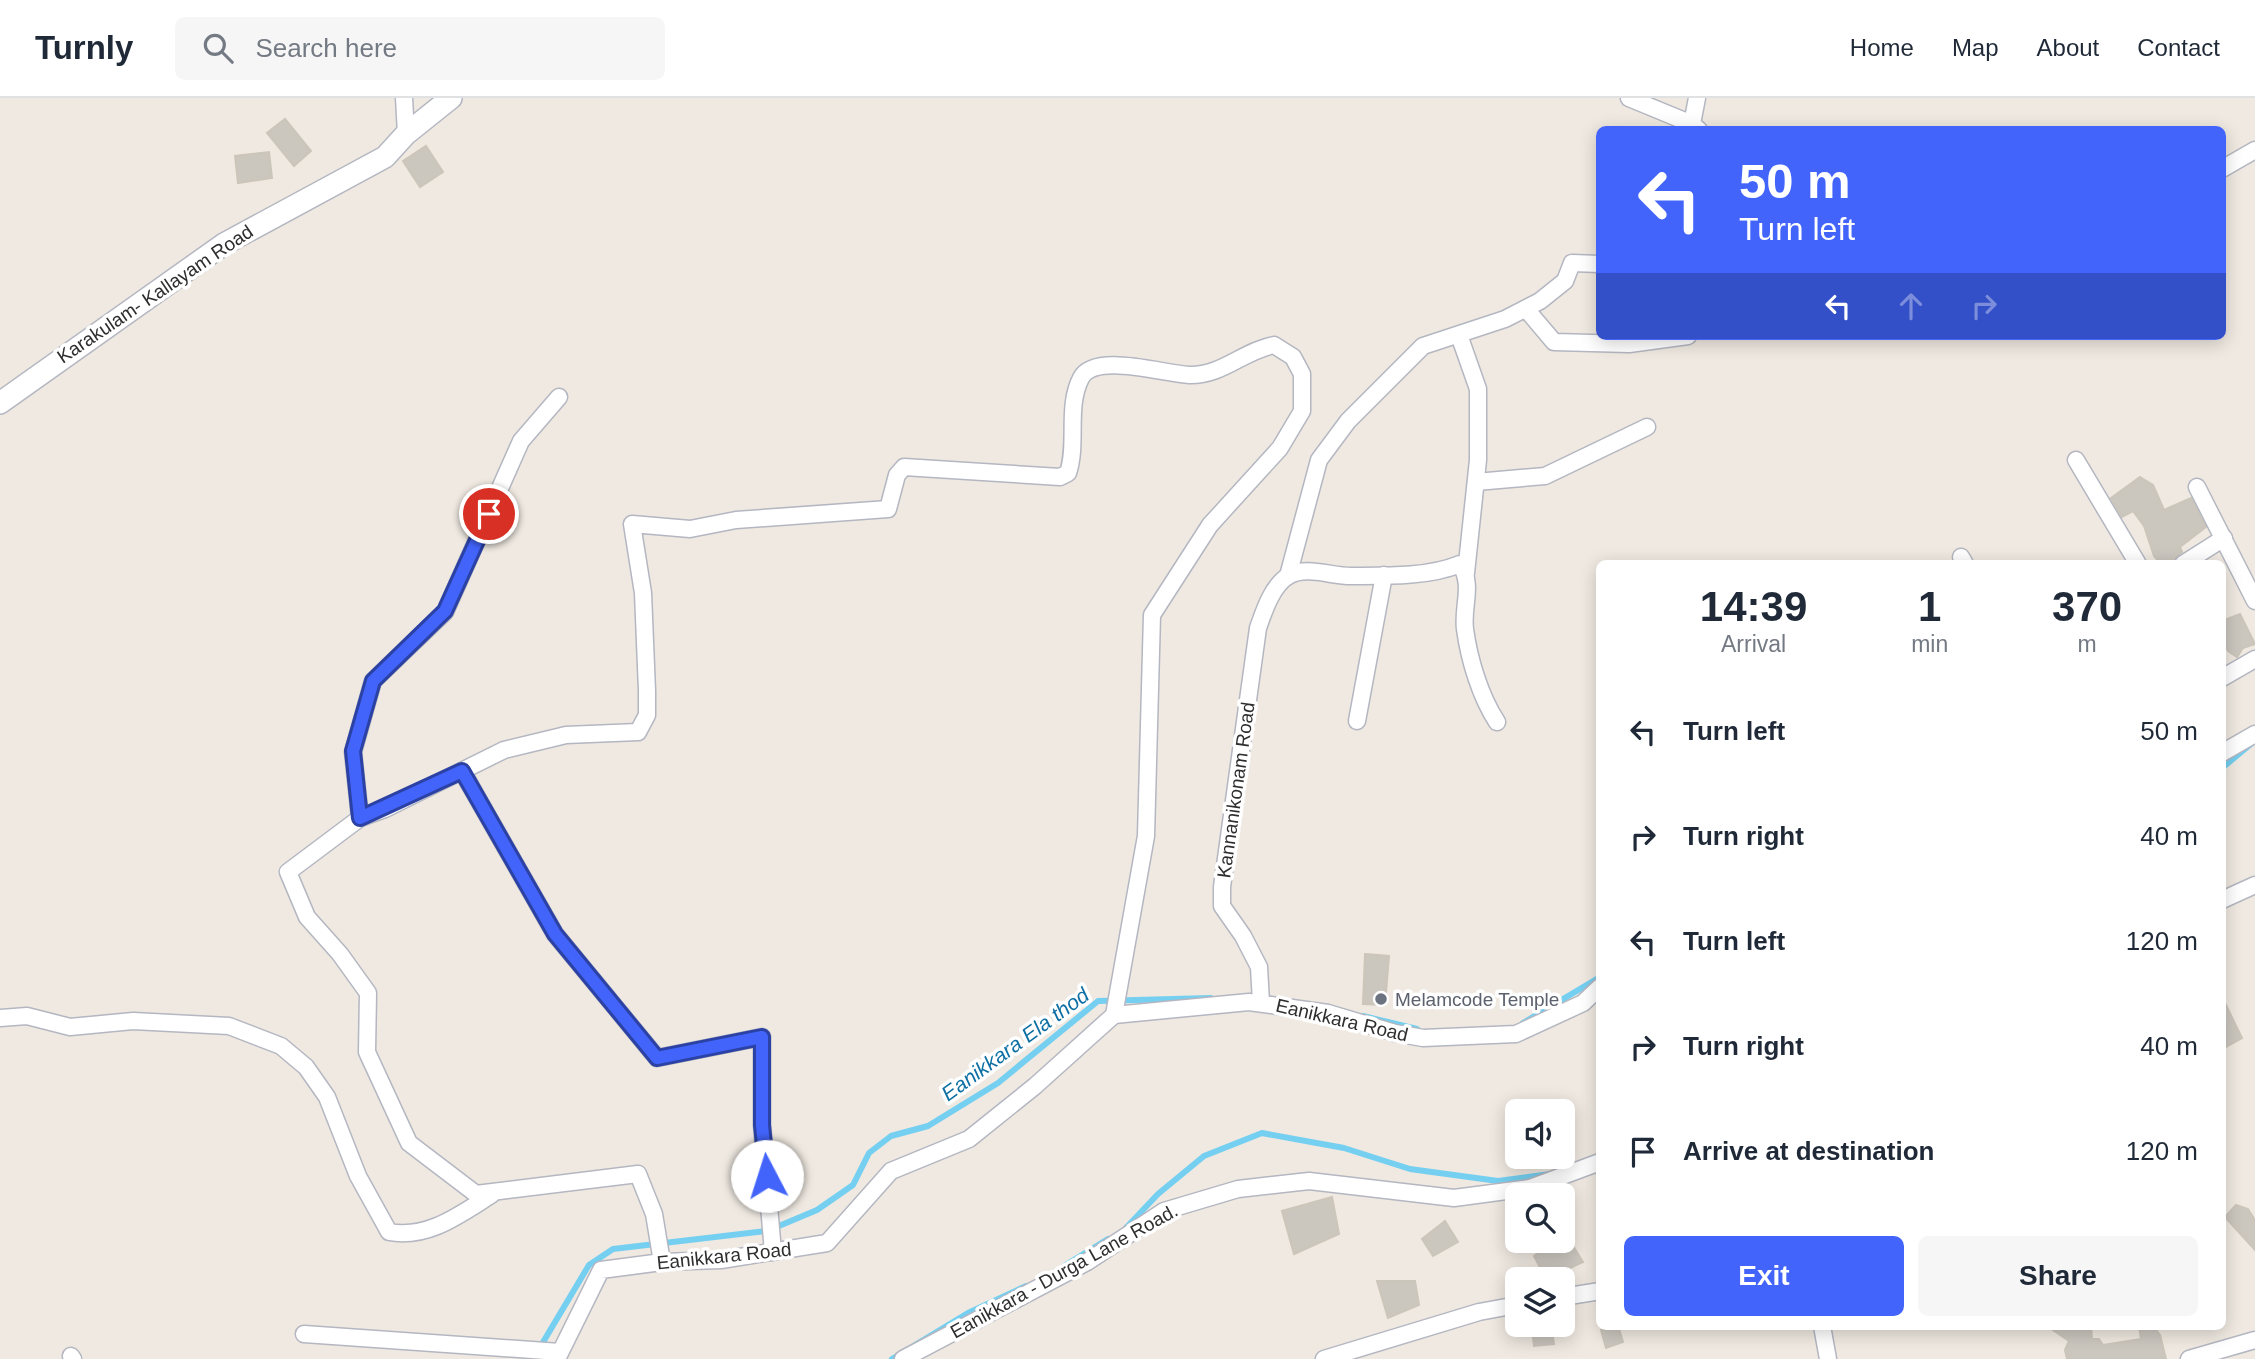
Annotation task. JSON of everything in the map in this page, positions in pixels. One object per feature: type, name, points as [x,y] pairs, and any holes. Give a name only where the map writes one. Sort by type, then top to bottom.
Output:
[{"type":"street","points":[[404,98],[406,134]]},
{"type":"street","name":"Karakulam- Kallayam Road","points":[[0,403],[223,244],[385,157],[406,134],[451,98]]},
{"type":"street","points":[[1629,98],[1693,126]]},
{"type":"street","points":[[1695,126],[1697,98]]},
{"type":"street","points":[[2226,167],[2255,149]]},
{"type":"street","name":"Kannanikonam Road","points":[[1261,998],[1259,967],[1243,936],[1222,906],[1222,887],[1258,628],[1266,605],[1288,576],[1319,460],[1348,421],[1423,346],[1505,319],[1526,309],[1565,281],[1572,263],[1596,264]]},
{"type":"street","points":[[1526,309],[1554,342],[1629,344],[1658,340]]},
{"type":"street","points":[[1459,335],[1478,389],[1476,482],[1466,573],[1464,625],[1471,660],[1497,722]]},
{"type":"street","points":[[660,1249],[654,1214],[638,1174],[476,1194],[409,1143],[367,1052],[368,993],[340,954],[307,917],[288,872],[360,818],[504,750],[566,736],[638,732],[647,715],[647,691],[643,593],[632,524],[690,529],[736,520],[888,509],[897,475],[904,467],[1060,477],[1068,473],[1074,453],[1075,394],[1083,375],[1099,365],[1191,375],[1225,369],[1257,348],[1273,345],[1293,357],[1302,374],[1302,411],[1280,448],[1210,525],[1152,615],[1146,836],[1115,1006]]},
{"type":"street","points":[[360,818],[353,751],[373,681],[445,611],[521,441],[559,397]]},
{"type":"street","points":[[1476,482],[1545,476],[1647,427]]},
{"type":"street","points":[[2076,460],[2136,560]]},
{"type":"street","points":[[2197,487],[2255,601]]},
{"type":"street","points":[[2189,560],[2224,538]]},
{"type":"street","points":[[1288,576],[1320,572],[1349,577],[1384,575],[1447,569],[1460,564],[1466,573]]},
{"type":"street","points":[[1357,721],[1384,575]]},
{"type":"street","points":[[2226,676],[2255,659]]},
{"type":"street","points":[[2226,751],[2255,734]]},
{"type":"street","points":[[462,771],[555,934],[657,1058],[762,1037],[762,1125],[773,1252]]},
{"type":"street","points":[[2226,900],[2253,890]]},
{"type":"street","name":"Eanikkara Road","points":[[558,1356],[601,1270],[660,1249],[721,1260],[827,1243],[891,1171],[970,1139],[1035,1086],[1115,1006],[1261,998],[1423,1038],[1516,1034],[1583,1003],[1596,992]]},
{"type":"street","points":[[0,1018],[27,1016],[70,1027],[133,1021],[229,1026],[281,1046],[306,1067],[327,1097],[359,1176],[389,1232],[409,1236],[432,1228],[495,1192]]},
{"type":"street","name":"Eanikkara - Durga Lane Road.","points":[[903,1359],[1087,1262],[1164,1212],[1238,1189],[1309,1181],[1454,1198],[1530,1188],[1596,1163]]},
{"type":"street","points":[[1575,1295],[1596,1292]]},
{"type":"street","points":[[1324,1359],[1479,1312],[1505,1307]]},
{"type":"street","points":[[1823,1330],[1828,1359]]},
{"type":"street","points":[[304,1334],[558,1356]]},
{"type":"street","points":[[2189,1359],[2255,1340]]},
{"type":"building","points":[[285,119],[311,151],[294,166],[267,133]]},
{"type":"building","points":[[426,146],[443,172],[420,187],[403,161]]},
{"type":"building","points":[[269,152],[272,178],[238,183],[235,156]]},
{"type":"building","points":[[2140,477],[2153,485],[2164,510],[2191,498],[2206,527],[2180,547],[2182,552],[2172,560],[2158,560],[2144,526],[2133,511],[2122,517],[2111,498]]},
{"type":"building","points":[[2240,614],[2255,644],[2243,648],[2237,657],[2226,647],[2226,619]]},
{"type":"building","name":"Melamcode Temple","points":[[1365,954],[1389,956],[1385,1005],[1363,1004]]},
{"type":"building","points":[[2226,1005],[2242,1038],[2226,1047]]},
{"type":"building","points":[[1332,1197],[1339,1234],[1294,1254],[1282,1211]]},
{"type":"building","points":[[2236,1205],[2248,1209],[2255,1220],[2255,1250],[2226,1218]]},
{"type":"building","points":[[1445,1221],[1458,1242],[1433,1256],[1422,1239]]},
{"type":"building","points":[[1575,1249],[1583,1262],[1572,1267],[1540,1267],[1534,1256],[1538,1253],[1575,1253]]},
{"type":"building","points":[[1377,1281],[1415,1281],[1419,1305],[1388,1318]]},
{"type":"building","points":[[1601,1330],[1619,1330],[1623,1342],[1606,1348]]},
{"type":"building","points":[[2053,1330],[2091,1330],[2092,1339],[2099,1339],[2103,1345],[2141,1339],[2140,1330],[2156,1330],[2166,1359],[2067,1359],[2065,1350],[2069,1341]]},
{"type":"building","points":[[1533,1337],[1553,1337],[1554,1344],[1534,1346]]},
{"type":"waterway","points":[[2226,765],[2251,744]]},
{"type":"waterway","name":"Eanikkara Ela thod","points":[[1523,1023],[1596,979]]},
{"type":"waterway","name":"Eanikkara Ela thod","points":[[533,1359],[589,1265],[613,1249],[767,1231],[817,1210],[853,1185],[869,1153],[891,1136],[928,1126],[998,1083],[1098,1001],[1211,998]]},
{"type":"waterway","name":"Eanikkara Ela thod","points":[[1363,1016],[1417,1029]]},
{"type":"waterway","points":[[1124,1230],[1158,1194],[1204,1156],[1262,1133],[1344,1148],[1410,1169],[1498,1181],[1550,1174]]},
{"type":"waterway","points":[[1064,1266],[1108,1239]]},
{"type":"waterway","points":[[892,1359],[968,1313],[1026,1286]]},
{"type":"place","name":"Melamcode Temple","points":[[1381,999]]},
{"type":"route","points":[[489,514],[445,611],[373,681],[353,751],[360,818],[385,809],[462,771],[555,934],[657,1058],[762,1037],[762,1125],[767,1176]]}]
